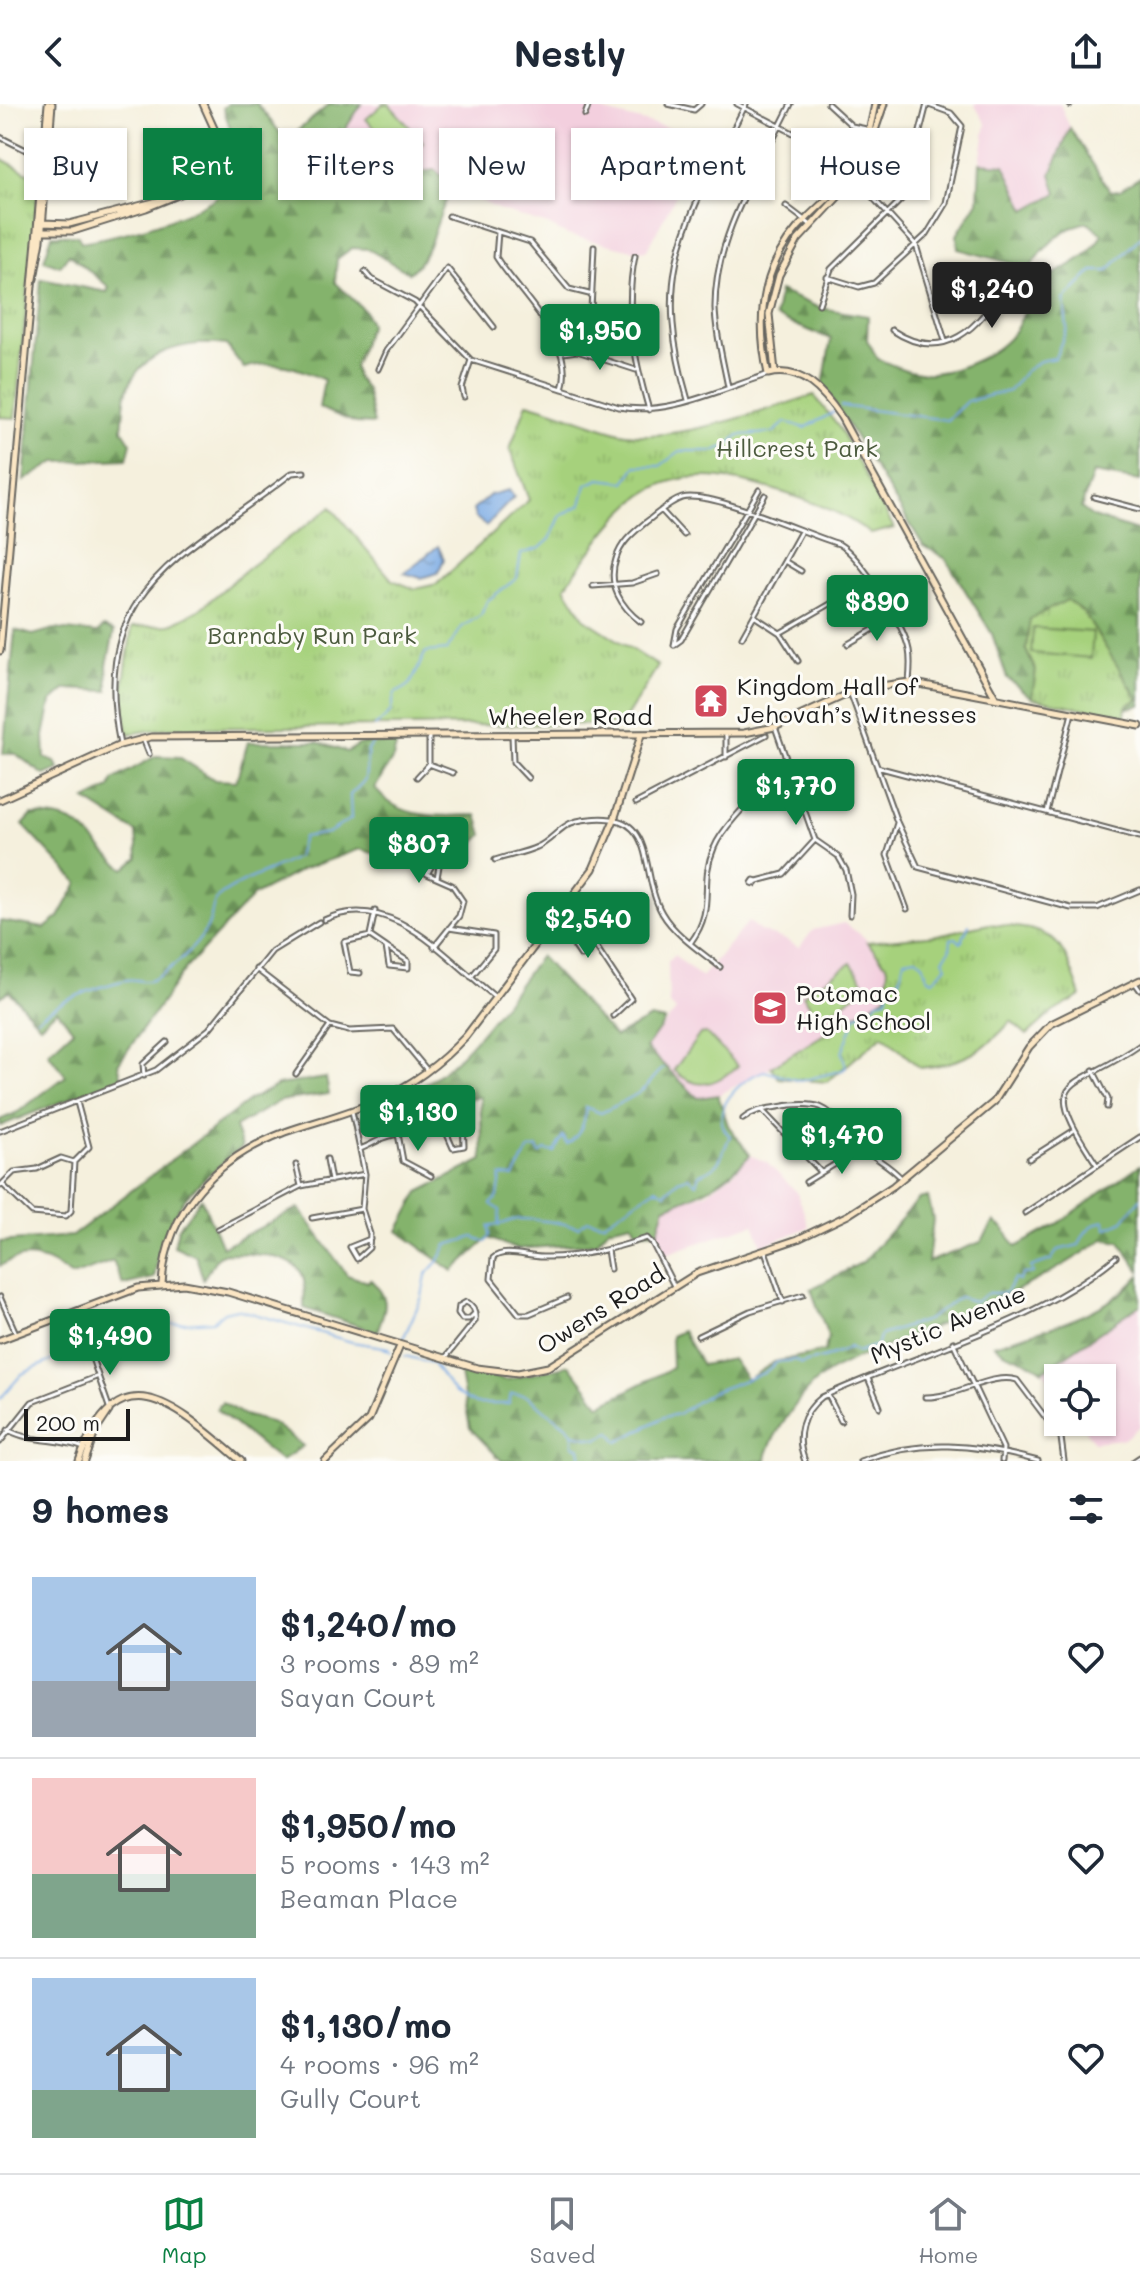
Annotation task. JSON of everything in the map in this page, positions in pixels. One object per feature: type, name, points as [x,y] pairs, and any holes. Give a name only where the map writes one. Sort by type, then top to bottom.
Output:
[{"type":"main road","points":[[47,128],[50,104]]},
{"type":"main road","points":[[0,651],[50,104]]},
{"type":"main road","points":[[203,104],[215,128]]},
{"type":"main road","points":[[869,128],[875,104]]},
{"type":"main road","points":[[877,128],[884,104]]},
{"type":"main road","points":[[33,279],[41,240],[41,200]]},
{"type":"main road","points":[[40,227],[69,224],[162,200]]},
{"type":"main road","points":[[41,240],[53,232],[82,228],[164,200]]},
{"type":"main road","points":[[771,373],[759,326],[765,288],[782,248],[825,200]]},
{"type":"main road","points":[[771,373],[768,327],[773,291],[788,255],[811,225],[837,200]]},
{"type":"main road","points":[[40,227],[53,232]]},
{"type":"main road","points":[[771,373],[791,374],[814,384],[837,410],[995,697]]},
{"type":"main road","name":"Wheeler Road","points":[[0,800],[120,745],[143,739],[726,734],[775,727],[850,692],[880,684],[909,682],[1140,726]]},
{"type":"main road","points":[[162,1284],[164,1256],[175,1222],[190,1198],[210,1178],[275,1136],[352,1111],[402,1089],[458,1045],[593,869],[614,820],[641,735]]},
{"type":"main road","name":"Owens Road","points":[[0,1340],[75,1310],[162,1284],[218,1290],[400,1346],[498,1372],[527,1372],[548,1367],[674,1286],[715,1266],[765,1251],[848,1215],[902,1179],[994,1102],[1029,1047],[1051,1024],[1138,981]]},
{"type":"main road","points":[[325,1461],[369,1419],[400,1346]]},
{"type":"main road","points":[[82,1461],[84,1448],[95,1427],[110,1410],[139,1397],[167,1402],[241,1461]]},
{"type":"main road","points":[[82,1461],[95,1427]]},
{"type":"street","points":[[585,115],[589,104]]},
{"type":"street","points":[[668,104],[692,110],[700,105]]},
{"type":"street","points":[[737,104],[791,132]]},
{"type":"street","points":[[728,387],[715,312],[718,273],[731,224],[791,104]]},
{"type":"street","points":[[828,104],[852,126],[860,128]]},
{"type":"street","points":[[819,304],[827,277],[836,263],[888,215],[906,192],[927,104],[948,112],[962,126],[941,217],[916,245],[868,285],[857,286],[827,277]]},
{"type":"street","points":[[688,400],[675,356],[670,320],[673,271],[689,218],[745,106]]},
{"type":"street","points":[[0,137],[24,149]]},
{"type":"street","points":[[875,200],[916,245],[945,341]]},
{"type":"street","points":[[786,206],[811,225]]},
{"type":"street","points":[[449,216],[533,244],[571,291],[589,294]]},
{"type":"street","points":[[498,232],[496,257],[563,353],[566,373],[562,390]]},
{"type":"street","points":[[585,353],[590,331],[589,294],[594,247]]},
{"type":"street","points":[[635,256],[630,303],[637,370],[649,410]]},
{"type":"street","points":[[378,369],[386,351],[444,269],[450,268],[494,327]]},
{"type":"street","points":[[365,272],[370,278],[418,305],[471,360],[619,407],[649,410],[771,373]]},
{"type":"street","points":[[892,330],[918,343],[945,341],[981,321],[1004,282]]},
{"type":"street","points":[[563,353],[585,353],[637,370]]},
{"type":"street","points":[[464,397],[462,388],[471,360]]},
{"type":"street","points":[[120,745],[114,660],[120,634],[134,604],[154,577],[182,555],[292,473],[304,472]]},
{"type":"street","points":[[759,490],[677,629],[674,645],[681,640],[765,495]]},
{"type":"street","points":[[641,622],[624,606],[614,586],[614,566],[623,543],[661,510],[679,499],[696,497],[747,511],[847,549],[893,618],[909,649],[909,682]]},
{"type":"street","points":[[1094,497],[1140,509]]},
{"type":"street","points":[[661,510],[684,535]]},
{"type":"street","points":[[742,637],[800,533]]},
{"type":"street","points":[[786,562],[801,571]]},
{"type":"street","points":[[593,586],[614,586],[658,574]]},
{"type":"street","points":[[780,633],[870,581]]},
{"type":"street","points":[[754,616],[780,633],[798,661]]},
{"type":"street","points":[[848,644],[893,618]]},
{"type":"street","points":[[850,692],[897,822],[920,868],[1071,908],[1097,908],[1140,890]]},
{"type":"street","points":[[1047,812],[1072,713]]},
{"type":"street","points":[[775,727],[815,840],[844,864],[850,885],[850,915]]},
{"type":"street","points":[[726,734],[726,757]]},
{"type":"street","points":[[417,777],[429,764],[429,735]]},
{"type":"street","points":[[512,735],[513,762],[528,778]]},
{"type":"street","points":[[636,803],[766,735]]},
{"type":"street","points":[[143,739],[149,754]]},
{"type":"street","points":[[691,942],[706,916],[708,868],[717,842],[787,762]]},
{"type":"street","points":[[429,764],[453,773]]},
{"type":"street","points":[[877,767],[1140,837]]},
{"type":"street","points":[[495,860],[539,846],[572,823],[614,820],[632,831],[643,844],[660,911],[720,967]]},
{"type":"street","points":[[897,822],[887,855],[907,909]]},
{"type":"street","points":[[757,881],[784,874],[815,840]]},
{"type":"street","points":[[434,947],[461,912],[462,897],[452,885],[437,878]]},
{"type":"street","points":[[568,904],[631,999],[613,1016]]},
{"type":"street","points":[[370,936],[375,911]]},
{"type":"street","points":[[0,1131],[144,1076],[185,1050],[209,1029],[256,969],[282,944],[342,912],[375,911],[401,923],[497,998]]},
{"type":"street","points":[[557,917],[563,920],[570,940],[581,956],[589,953],[590,938]]},
{"type":"street","points":[[449,928],[494,935],[494,949],[471,977]]},
{"type":"street","points":[[360,973],[350,972],[344,942],[370,936],[408,961],[408,968],[389,966],[386,947]]},
{"type":"street","points":[[256,969],[330,1026],[349,1031],[393,1029],[428,1071]]},
{"type":"street","points":[[1138,981],[1140,990]]},
{"type":"street","points":[[296,1074],[330,1026]]},
{"type":"street","points":[[144,1076],[143,1064],[167,1042]]},
{"type":"street","points":[[1097,1165],[1065,1114],[1068,1092],[1075,1081],[1140,1046]]},
{"type":"street","points":[[1093,1070],[1108,1099],[1107,1107]]},
{"type":"street","points":[[74,1162],[61,1158],[37,1169],[20,1170],[1,1185],[32,1213],[66,1216],[71,1211],[74,1162],[89,1147],[76,1102]]},
{"type":"street","points":[[743,1119],[762,1110],[817,1104],[902,1179]]},
{"type":"street","points":[[762,1110],[821,1172]]},
{"type":"street","points":[[352,1111],[365,1174],[362,1209],[370,1239],[366,1253],[357,1259],[350,1247],[370,1239]]},
{"type":"street","points":[[359,1149],[398,1134],[443,1125],[463,1121],[464,1146],[453,1148],[443,1125]]},
{"type":"street","points":[[1029,1159],[1074,1131]]},
{"type":"street","points":[[398,1134],[403,1161],[431,1176]]},
{"type":"street","points":[[1025,1213],[1140,1137]]},
{"type":"street","points":[[806,1182],[863,1147]]},
{"type":"street","points":[[327,1159],[331,1181]]},
{"type":"street","points":[[296,1165],[301,1186]]},
{"type":"street","points":[[218,1229],[301,1186],[365,1174]]},
{"type":"street","points":[[312,1218],[362,1209]]},
{"type":"street","points":[[567,1298],[529,1314],[517,1313],[491,1279],[491,1264],[496,1255],[559,1257],[607,1250],[647,1238],[674,1286]]},
{"type":"street","points":[[607,1250],[610,1269]]},
{"type":"street","points":[[765,1251],[783,1302]]},
{"type":"street","name":"Mystic Avenue","points":[[805,1461],[801,1430],[815,1403],[1071,1290],[1116,1257]]},
{"type":"street","points":[[698,1336],[737,1316],[803,1295]]},
{"type":"street","points":[[0,1297],[16,1333]]},
{"type":"street","points":[[446,1359],[450,1349],[474,1324],[474,1314],[473,1306],[466,1302],[458,1308],[462,1319],[469,1319],[474,1314]]},
{"type":"street","points":[[75,1310],[110,1410]]},
{"type":"street","points":[[953,1342],[972,1389],[1004,1452],[1002,1461]]},
{"type":"street","points":[[0,1442],[32,1402],[96,1377]]},
{"type":"street","points":[[925,1397],[945,1397],[1004,1377],[1020,1382],[1061,1438],[1064,1461]]},
{"type":"street","points":[[868,1378],[880,1407]]},
{"type":"street","points":[[828,1395],[841,1421]]},
{"type":"street","points":[[8,1430],[32,1439],[58,1439],[84,1448]]},
{"type":"street","points":[[860,1461],[925,1444],[974,1445],[1038,1461]]},
{"type":"street","points":[[1134,1461],[1140,1457]]},
{"type":"shaded area","points":[[362,104],[575,104],[668,128],[571,128],[571,200],[673,200],[647,250],[637,251],[567,235],[479,200],[555,200],[555,128],[439,128],[439,174],[435,170],[423,171],[423,128],[345,128]]},
{"type":"shaded area","points":[[974,104],[1060,104],[1070,128],[1056,159],[1057,193],[1026,210],[1004,165],[980,163],[986,124]]},
{"type":"shaded area","name":"Potomac High School","points":[[749,921],[760,931],[799,948],[813,930],[844,923],[864,937],[888,967],[886,996],[782,1062],[718,1095],[698,1098],[645,1048],[676,1011],[669,1005],[668,961],[674,955],[701,977]]},
{"type":"shaded area","points":[[750,1155],[766,1162],[797,1192],[809,1227],[762,1246],[754,1224],[663,1255],[656,1237],[665,1207],[708,1192],[734,1173]]},
{"type":"shaded area","points":[[1140,1305],[1140,1426],[1124,1439],[1094,1442],[1090,1436],[1116,1436],[1116,1364],[1053,1364]]},
{"type":"green space","points":[[228,104],[257,104],[278,130],[278,200],[423,200],[423,171],[435,170],[439,174],[439,200],[446,200],[425,255],[409,273],[368,249],[352,248],[337,259],[335,282],[365,311],[370,324],[354,366],[356,377],[366,389],[374,424],[356,423],[319,408],[324,380],[314,375],[275,364],[244,368],[226,345],[184,346],[158,355],[146,363],[129,385],[122,429],[131,443],[127,459],[56,462],[24,481],[41,279],[107,292],[109,287],[69,254],[60,266],[44,260],[52,235],[78,235],[81,242],[171,219],[211,200],[262,200],[262,128],[230,128],[223,108]]},
{"type":"green space","points":[[330,104],[362,104],[347,128],[301,128]]},
{"type":"green space","points":[[383,104],[389,104],[410,128],[374,128],[366,119]]},
{"type":"green space","points":[[1070,128],[1110,191],[1120,190],[1140,177],[1140,481],[1093,473],[1081,508],[1093,517],[1140,532],[1140,705],[1125,709],[1138,699],[1026,650],[1036,671],[1032,698],[1007,678],[992,634],[946,559],[923,545],[823,385],[831,339],[775,317],[779,291],[820,308],[868,316],[867,340],[878,359],[918,373],[955,369],[991,352],[1017,327],[1036,288],[1090,251],[1102,234],[1088,222],[1070,228],[1048,246],[1030,268],[958,249],[957,235],[978,201],[980,163],[1004,165],[1026,210],[1057,193],[1051,174]]},
{"type":"green space","points":[[0,158],[24,171],[24,200],[37,200],[15,418],[0,417]]},
{"type":"green space","name":"Barnaby Run Park","points":[[814,395],[840,429],[894,528],[871,534],[815,504],[737,480],[703,477],[675,480],[651,490],[629,506],[609,527],[565,587],[585,619],[658,666],[622,724],[168,728],[127,734],[123,689],[132,627],[169,625],[199,610],[248,568],[331,507],[392,580],[415,589],[437,584],[529,500],[510,449],[527,403],[609,430],[641,435],[718,424]]},
{"type":"green space","points":[[1067,600],[1084,613],[1138,699],[1126,706],[1125,717],[1032,698],[1036,671],[1026,650],[1030,619]]},
{"type":"green space","points":[[104,627],[114,632],[107,665],[108,691],[66,689],[51,702],[44,736],[45,758],[55,762],[59,769],[44,775],[16,754],[3,754],[15,630],[33,635],[54,629],[97,633]]},
{"type":"green space","points":[[1033,628],[1093,632],[1091,658],[1031,653]]},
{"type":"green space","points":[[248,742],[317,742],[347,752],[360,744],[397,743],[393,758],[375,788],[396,806],[408,811],[449,816],[477,815],[483,835],[457,859],[435,836],[385,857],[360,849],[301,870],[254,895],[186,968],[118,1064],[122,1078],[0,1126],[0,1120],[18,1112],[66,1076],[48,1053],[73,1030],[57,1010],[40,1025],[9,991],[0,997],[0,921],[45,928],[59,917],[78,883],[23,825],[32,815],[67,820],[78,825],[125,869],[138,858],[136,832],[86,800],[110,788],[113,780],[156,756],[179,757],[215,780],[236,781]]},
{"type":"green space","points":[[989,924],[1029,929],[1052,939],[1067,959],[1081,996],[1053,1012],[1027,1035],[1011,1021],[982,1048],[948,1063],[920,1068],[883,1035],[827,1082],[779,1078],[771,1067],[886,996],[888,967],[867,942],[937,935]]},
{"type":"green space","points":[[540,956],[615,1037],[650,1018],[665,1021],[646,1048],[698,1098],[718,1095],[728,1125],[750,1155],[711,1187],[665,1207],[658,1231],[637,1232],[632,1223],[609,1228],[596,1243],[516,1249],[489,1238],[453,1271],[398,1231],[419,1192],[483,1160],[480,1097],[437,1102],[364,1127],[360,1117],[392,1104],[443,1072],[483,1031]]},
{"type":"green space","points":[[851,963],[867,987],[819,1019],[803,995]]},
{"type":"green space","points":[[706,1033],[738,1066],[722,1078],[698,1083],[674,1070],[700,1034]]},
{"type":"green space","points":[[326,1078],[329,1094],[280,1101],[235,1127],[242,1147],[207,1176],[183,1202],[166,1233],[154,1278],[123,1285],[113,1261],[72,1276],[37,1258],[19,1258],[0,1266],[0,1242],[72,1236],[251,1099],[278,1085]]},
{"type":"green space","points":[[1140,1165],[1140,1271],[1120,1242],[1104,1239],[1008,1294],[839,1367],[811,1386],[795,1406],[778,1430],[766,1461],[502,1461],[470,1428],[459,1369],[506,1380],[569,1365],[600,1405],[672,1368],[671,1336],[682,1331],[702,1365],[732,1359],[747,1380],[774,1362],[825,1351],[828,1336],[811,1289],[863,1262],[919,1199],[928,1197],[933,1219],[928,1262],[981,1242],[994,1222],[1003,1228],[1016,1247],[1056,1225]]},
{"type":"green space","points":[[201,1198],[222,1247],[299,1208],[347,1275],[368,1282],[370,1279],[381,1292],[385,1303],[377,1332],[304,1308],[303,1276],[290,1262],[279,1258],[225,1253],[218,1256],[203,1279],[196,1256],[174,1246],[178,1229]]},
{"type":"green space","points":[[1140,1275],[1140,1305],[1053,1364],[1044,1364],[1043,1371],[994,1345],[1072,1320],[1126,1289]]},
{"type":"green space","points":[[222,1402],[244,1415],[273,1423],[303,1446],[281,1461],[216,1409]]},
{"type":"water","points":[[509,490],[514,497],[486,526],[475,517],[473,510],[490,495]]},
{"type":"water","points":[[438,546],[444,559],[438,573],[421,578],[404,573]]},
{"type":"waterway","points":[[841,406],[947,420],[967,401],[1009,391],[1024,372],[1040,361],[1055,358],[1067,328],[1064,300],[1093,271],[1108,271],[1140,237]]},
{"type":"waterway","points":[[375,727],[390,713],[395,693],[412,681],[426,652],[447,650],[462,627],[481,615],[487,601],[517,578],[521,554],[540,548],[550,539],[561,515],[581,505],[586,485],[600,479],[625,482],[636,466],[660,466],[680,451],[713,451],[727,446],[739,435],[773,433],[786,422],[805,428],[834,412]]},
{"type":"waterway","points":[[37,1019],[79,995],[126,980],[150,981],[177,963],[202,935],[209,924],[215,902],[221,895],[297,857],[303,837],[328,833],[351,819],[350,795],[365,780],[368,750],[373,743]]},
{"type":"waterway","points":[[403,1339],[422,1297],[426,1275],[447,1245],[474,1237],[486,1242],[490,1235],[489,1226],[516,1219],[578,1227],[588,1220],[604,1223],[656,1188],[665,1193],[678,1180],[688,1177],[696,1184],[699,1174],[717,1164],[723,1154],[730,1136],[723,1127],[724,1107],[745,1081],[764,1071],[801,1081],[843,1070],[846,1067],[842,1053],[856,1016],[872,1010],[878,1001],[887,999],[890,983],[900,979],[904,960],[916,958],[923,963],[927,977],[933,980],[947,966],[943,959],[950,950],[951,939],[956,938],[961,943],[969,925]]},
{"type":"waterway","points":[[499,1226],[500,1210],[491,1204],[498,1197],[501,1176],[514,1177],[529,1150],[537,1148],[540,1154],[545,1150],[554,1152],[563,1136],[567,1144],[572,1141],[582,1127],[585,1107],[601,1113],[641,1091],[664,1068]]},
{"type":"waterway","points":[[573,1434],[598,1439],[611,1432],[618,1442],[664,1417],[678,1414],[712,1392],[764,1373],[777,1362],[795,1360],[801,1364],[849,1347],[857,1352],[877,1345],[881,1335],[927,1320],[960,1297],[975,1302],[988,1293],[1005,1293],[1014,1279],[1019,1281],[1023,1274],[1033,1273],[1031,1267],[1051,1260],[1058,1250],[1079,1245],[1092,1226],[1105,1221],[1106,1229],[1123,1221],[1140,1199]]},
{"type":"waterway","points":[[94,1343],[146,1333],[168,1324],[213,1321],[224,1312],[237,1309],[352,1342],[390,1348]]},
{"type":"waterway","points":[[382,1347],[391,1352]]},
{"type":"waterway","points":[[0,1399],[22,1374],[79,1348]]},
{"type":"waterway","points":[[405,1356],[432,1363],[455,1393],[476,1404],[509,1404],[511,1394],[525,1395],[568,1427],[573,1434],[573,1445],[580,1448],[582,1461]]},
{"type":"place","name":"Kingdom Hall of Jehovah’s Witnesses","points":[[711,701]]},
{"type":"place","name":"Potomac High School","points":[[770,1008]]},
{"type":"park label","name":"Hillcrest Park","points":[[797,449]]}]
